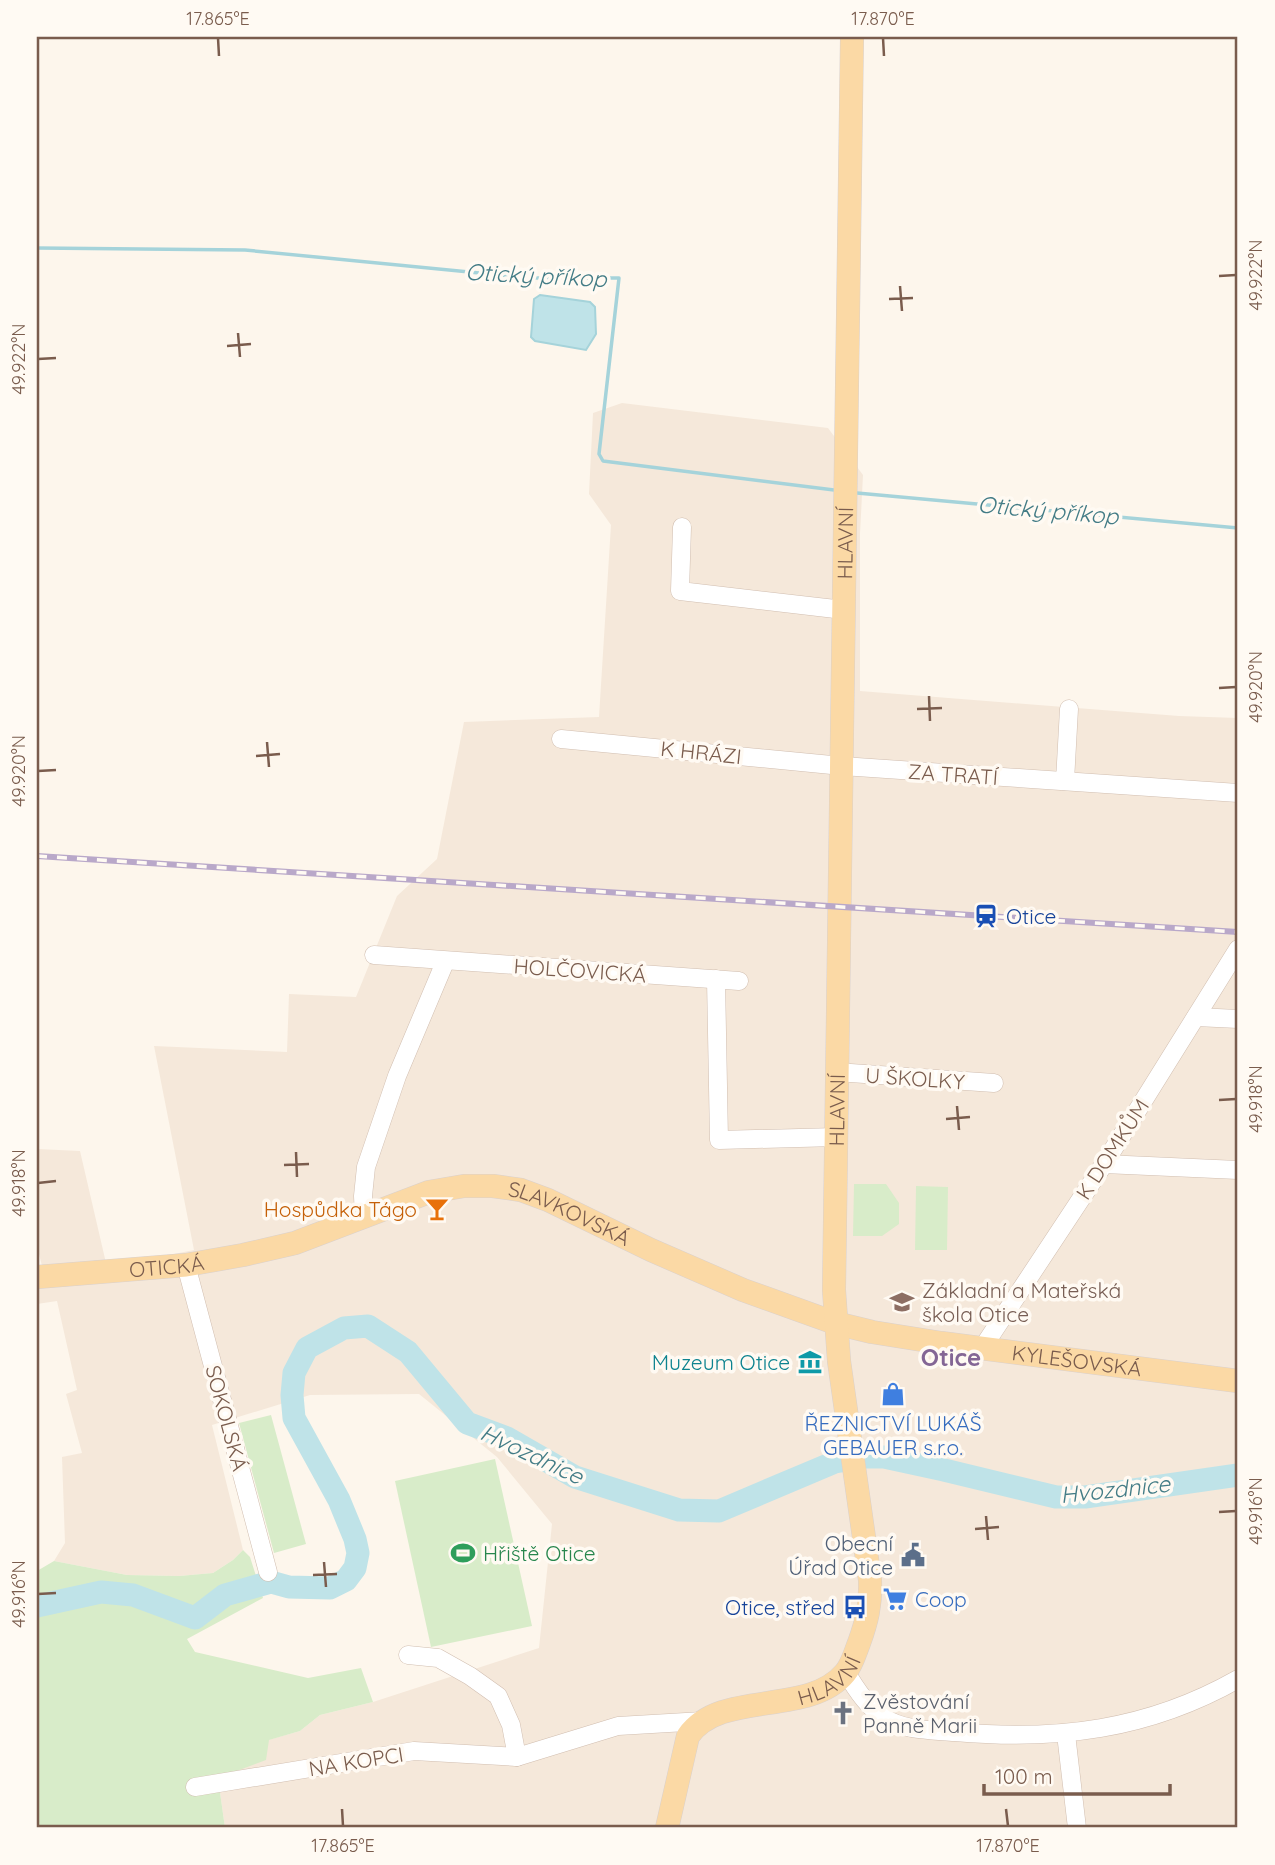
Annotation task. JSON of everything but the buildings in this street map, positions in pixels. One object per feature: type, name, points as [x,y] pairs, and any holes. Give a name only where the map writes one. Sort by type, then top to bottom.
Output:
[{"type":"main road","name":"HLAVNÍ","points":[[703,1721],[723,1712],[817,1691],[834,1682],[846,1672],[867,1621],[871,1596],[835,1322],[833,1248],[852,37]]},
{"type":"main road","name":"SLAVKOVSKÁ","points":[[295,1243],[443,1189],[485,1185],[521,1191],[548,1200],[651,1250],[743,1290],[835,1322]]},
{"type":"main road","name":"OTICKÁ","points":[[37,1277],[186,1265],[295,1243]]},
{"type":"main road","name":"KYLEŠOVSKÁ","points":[[835,1322],[872,1332],[1238,1381]]},
{"type":"main road","points":[[667,1828],[688,1736],[703,1721]]},
{"type":"street","points":[[682,527],[680,591],[844,610]]},
{"type":"street","points":[[1065,781],[1069,709]]},
{"type":"street","name":"K HRÁZI","points":[[561,739],[842,766]]},
{"type":"street","name":"ZA TRATÍ","points":[[842,766],[1238,793]]},
{"type":"street","name":"K DOMKŮM","points":[[983,1348],[1104,1164],[1238,950]]},
{"type":"street","name":"HOLČOVICKÁ","points":[[374,955],[739,981]]},
{"type":"street","points":[[363,1217],[366,1167],[397,1076],[445,962]]},
{"type":"street","points":[[716,979],[719,1140],[836,1138]]},
{"type":"street","points":[[1196,1017],[1238,1019]]},
{"type":"street","name":"U ŠKOLKY","points":[[836,1072],[994,1083]]},
{"type":"street","points":[[1104,1164],[1238,1170]]},
{"type":"street","name":"SOKOLSKÁ","points":[[186,1265],[268,1572]]},
{"type":"street","points":[[408,1655],[438,1658],[498,1696],[511,1725],[517,1757]]},
{"type":"street","points":[[846,1672],[860,1694],[876,1711],[891,1721],[905,1726],[987,1735],[1066,1734],[1122,1725],[1195,1701],[1238,1679]]},
{"type":"street","name":"NA KOPCI","points":[[195,1787],[414,1751],[517,1757],[618,1726],[703,1721]]},
{"type":"street","points":[[1066,1734],[1077,1828]]},
{"type":"shaded area","points":[[622,403],[828,428],[863,475],[860,534],[860,691],[1179,716],[1238,718],[1238,1828],[225,1828],[218,1778],[268,1740],[300,1731],[320,1715],[373,1702],[539,1648],[552,1524],[497,1457],[419,1394],[310,1395],[212,1425],[243,1550],[213,1573],[179,1576],[127,1575],[54,1561],[65,1543],[62,1457],[82,1453],[66,1394],[77,1390],[57,1301],[37,1304],[37,1266],[42,1266],[37,1246],[37,1149],[80,1151],[106,1263],[194,1250],[154,1046],[287,1052],[289,994],[356,997],[397,896],[437,859],[464,722],[599,717],[611,525],[589,494],[593,413]]},
{"type":"green space","points":[[854,1184],[886,1184],[899,1203],[899,1224],[882,1236],[853,1236]]},
{"type":"green space","points":[[916,1186],[948,1187],[947,1250],[915,1250]]},
{"type":"green space","points":[[271,1415],[306,1544],[274,1553],[239,1423]]},
{"type":"green space","name":"Hřiště Otice","points":[[495,1459],[532,1626],[431,1647],[395,1481]]},
{"type":"green space","points":[[243,1550],[250,1557],[263,1598],[187,1639],[195,1652],[308,1678],[361,1668],[373,1702],[320,1715],[300,1731],[269,1740],[266,1760],[218,1778],[225,1828],[37,1828],[37,1571],[54,1561],[127,1575],[179,1576],[213,1573]]},
{"type":"water","points":[[540,295],[590,302],[595,307],[596,334],[586,350],[535,341],[531,337],[534,299]]},
{"type":"waterway","name":"Otický příkop","points":[[37,248],[245,250],[530,278],[619,278],[599,454],[603,461],[834,490]]},
{"type":"waterway","name":"Otický příkop","points":[[857,493],[1238,528]]},
{"type":"waterway","name":"Hvozdnice","points":[[37,1606],[101,1592],[133,1595],[195,1618],[225,1595],[271,1582],[289,1587],[330,1588],[346,1580],[355,1568],[358,1553],[355,1539],[339,1500],[294,1418],[292,1395],[294,1373],[307,1348],[344,1328],[368,1326],[408,1352],[467,1423],[507,1438],[575,1477],[679,1510],[719,1511],[835,1462],[865,1457],[884,1457],[1056,1497],[1085,1497],[1238,1475]]},
{"type":"railway","points":[[37,856],[1238,932]]},
{"type":"place","name":"Otice","points":[[986,916]]},
{"type":"place","name":"Hospůdka Tágo","points":[[437,1209]]},
{"type":"place","name":"Základní a Mateřská škola Otice","points":[[902,1302]]},
{"type":"place","name":"Muzeum Otice","points":[[810,1362]]},
{"type":"place","name":"ŘEZNICTVÍ LUKÁŠ GEBAUER s.r.o.","points":[[893,1394]]},
{"type":"place","name":"Hřiště Otice","points":[[463,1553]]},
{"type":"place","name":"Obecní Úřad Otice","points":[[913,1555]]},
{"type":"place","name":"Coop","points":[[895,1599]]},
{"type":"place","name":"Otice, střed","points":[[855,1607]]},
{"type":"place","name":"Zvěstování Panně Marii","points":[[843,1713]]},
{"type":"district","name":"Otice","points":[[951,1357]]}]
